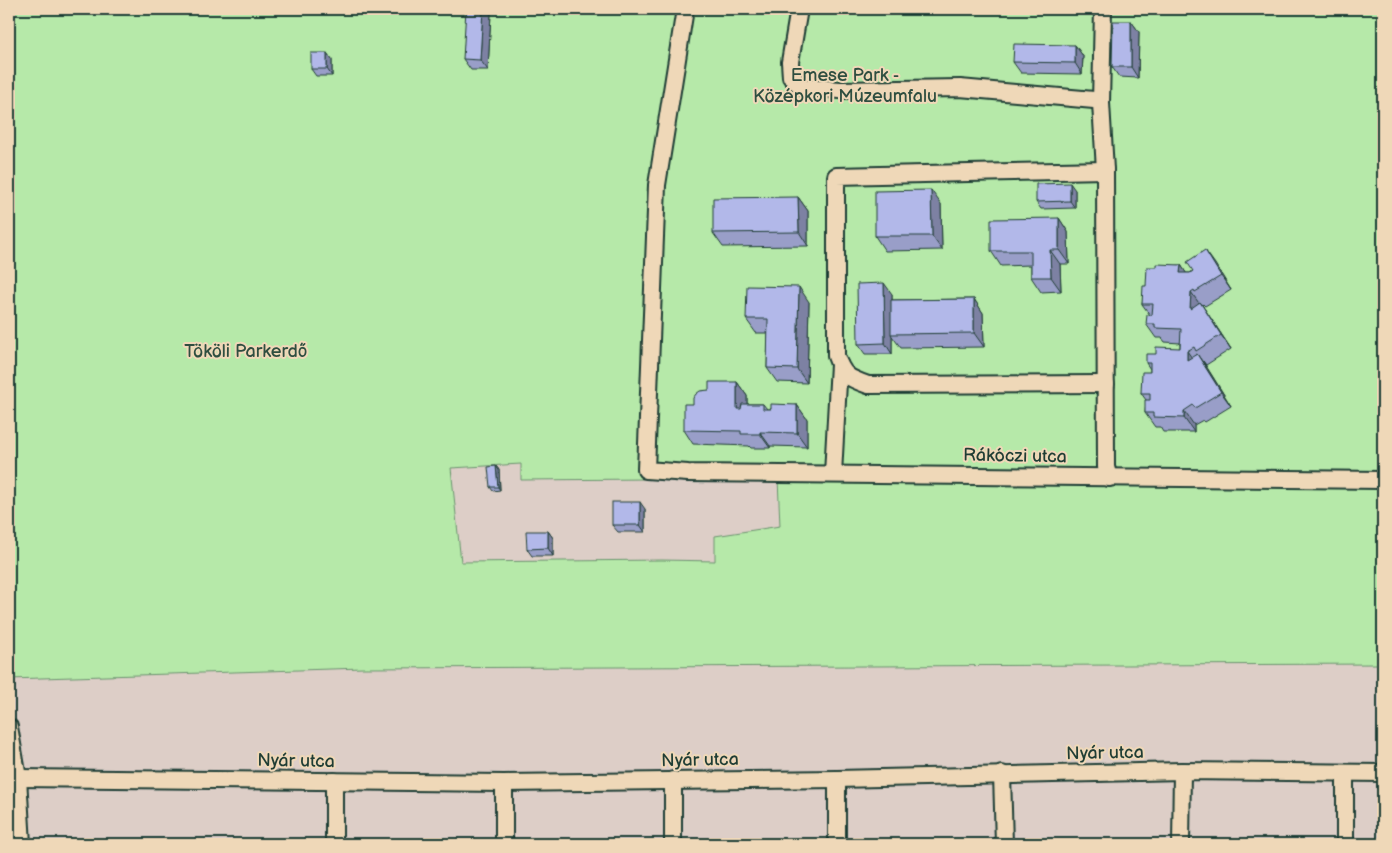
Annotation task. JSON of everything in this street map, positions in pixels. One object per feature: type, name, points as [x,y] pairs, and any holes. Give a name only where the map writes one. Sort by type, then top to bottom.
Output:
[{"type":"street","name":"Rákóczi utca","points":[[685,9],[657,185],[646,470],[688,473],[1383,480]]},
{"type":"street","points":[[799,9],[790,62],[791,77],[802,86],[840,90],[960,88],[1094,100]]},
{"type":"street","points":[[1103,9],[1101,103],[1105,170],[1106,467],[1109,478]]},
{"type":"street","points":[[1105,170],[836,176],[836,356],[841,370],[853,379],[868,385],[1106,384]]},
{"type":"street","points":[[833,474],[839,364]]},
{"type":"street","points":[[9,727],[18,778],[14,820],[22,844]]},
{"type":"street","points":[[1182,771],[1182,844]]},
{"type":"street","name":"Nyár utca","points":[[18,778],[504,783],[837,779],[1182,771],[1383,773]]},
{"type":"street","points":[[1344,844],[1346,773]]},
{"type":"street","points":[[1002,774],[1004,844]]},
{"type":"street","points":[[837,779],[838,844]]},
{"type":"street","points":[[673,780],[673,844]]},
{"type":"street","points":[[334,781],[334,844]]},
{"type":"street","points":[[504,783],[504,844]]},
{"type":"green space","points":[[9,9],[1383,9],[1383,664],[363,668],[9,679]],"holes":[[[521,464],[521,480],[778,478],[780,526],[715,536],[715,561],[461,562],[451,468]]]},
{"type":"building","points":[[466,9],[483,9],[480,60],[463,59]]},
{"type":"building","points":[[1113,21],[1131,21],[1131,67],[1112,67]]},
{"type":"building","points":[[1014,44],[1075,45],[1075,63],[1013,62]]},
{"type":"building","points":[[311,53],[327,53],[327,69],[311,69]]},
{"type":"building","points":[[1070,183],[1070,201],[1036,202],[1036,184]]},
{"type":"building","points":[[931,190],[932,236],[875,236],[875,191]]},
{"type":"building","points":[[798,197],[799,232],[713,233],[713,198]]},
{"type":"building","points":[[1059,218],[1059,250],[1050,250],[1051,277],[1031,277],[1031,251],[991,251],[991,219]]},
{"type":"building","points":[[1205,250],[1221,276],[1195,292],[1194,290],[1191,292],[1190,309],[1200,302],[1221,335],[1196,351],[1194,347],[1187,351],[1187,360],[1197,354],[1221,392],[1195,408],[1193,405],[1184,411],[1184,418],[1153,417],[1153,413],[1145,413],[1145,400],[1150,400],[1150,393],[1141,393],[1142,372],[1150,372],[1150,363],[1146,363],[1146,354],[1156,354],[1156,347],[1180,348],[1181,329],[1155,328],[1155,324],[1146,324],[1147,315],[1152,315],[1153,304],[1142,304],[1143,286],[1146,286],[1147,267],[1157,267],[1157,264],[1181,265],[1180,273],[1190,273],[1193,271],[1187,262]]},
{"type":"building","points":[[884,283],[885,343],[858,344],[857,284]]},
{"type":"building","points":[[747,286],[799,287],[797,369],[767,368],[768,319],[746,319]]},
{"type":"building","points":[[974,299],[974,333],[891,334],[891,300]]},
{"type":"building","points":[[709,382],[737,382],[737,409],[741,409],[742,404],[763,404],[763,409],[771,409],[771,404],[797,405],[797,433],[760,432],[760,434],[741,434],[741,431],[684,430],[684,404],[693,404],[693,398],[696,394],[700,391],[709,390]]},
{"type":"building","points":[[496,466],[498,487],[490,487],[488,467]]},
{"type":"building","points":[[612,502],[640,502],[640,525],[612,525]]},
{"type":"building","points":[[526,531],[548,531],[548,548],[527,549]]},
{"type":"park label","name":"Emese Park - Középkori Múzeumfalu","points":[[845,85]]},
{"type":"park label","name":"Tököli Parkerdő","points":[[246,351]]}]
